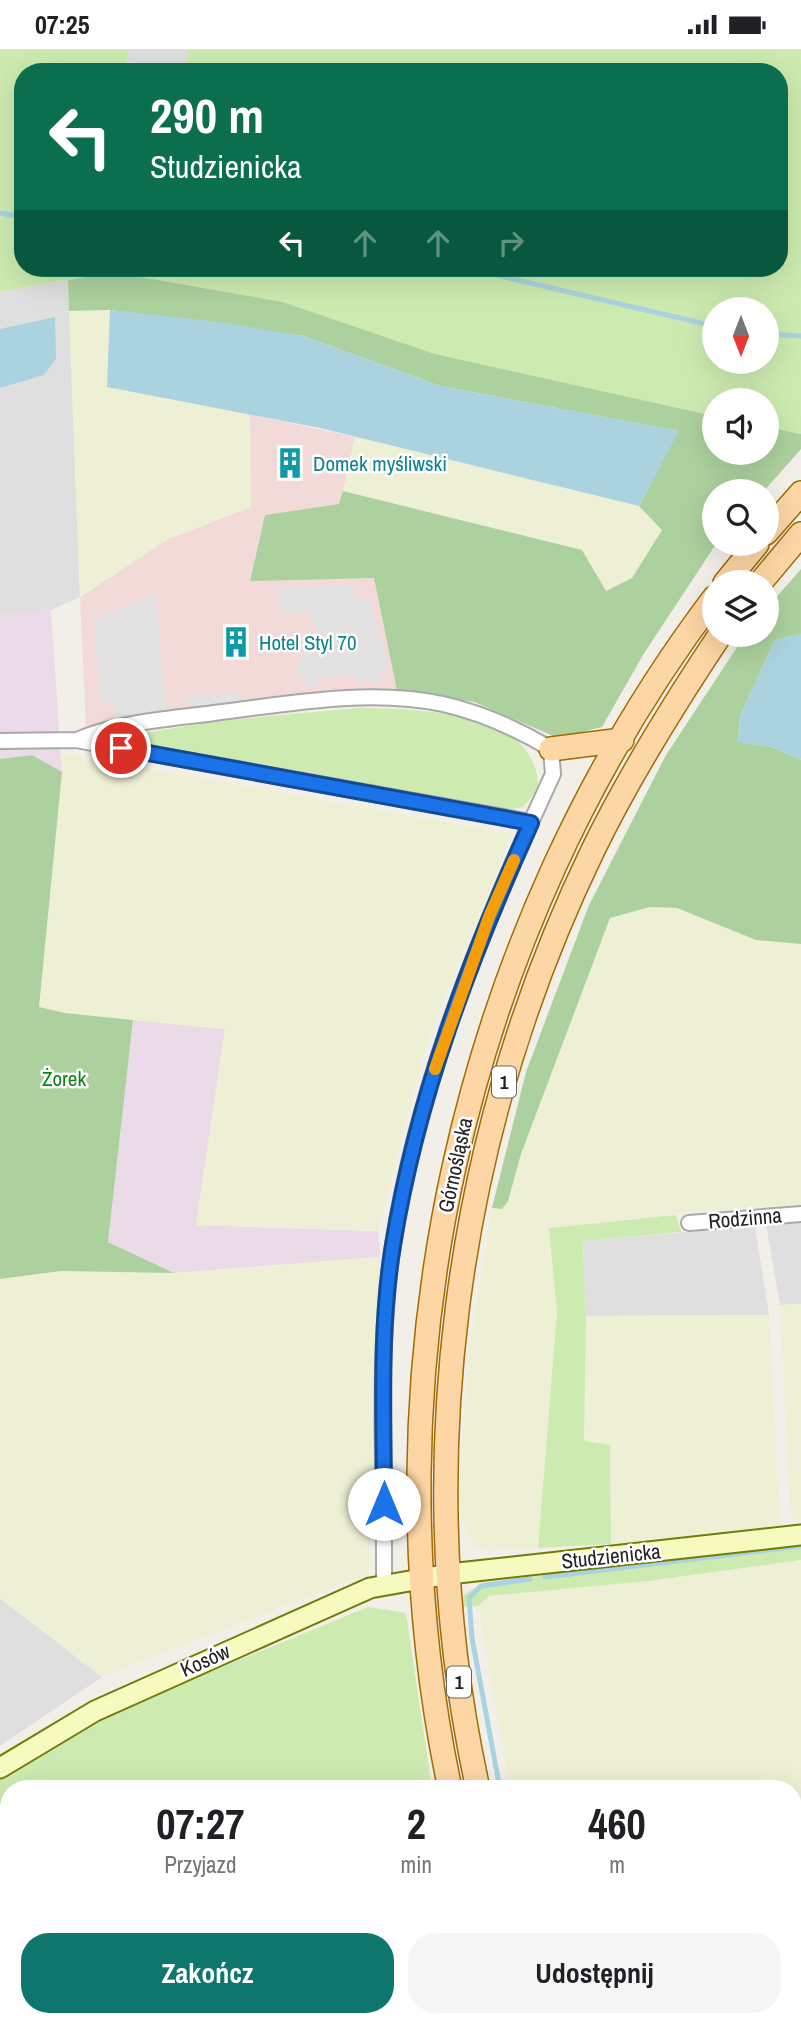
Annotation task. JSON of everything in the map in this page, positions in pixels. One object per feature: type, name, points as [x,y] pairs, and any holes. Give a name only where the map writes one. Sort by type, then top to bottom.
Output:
[{"type":"main road","points":[[779,518],[801,493]]},
{"type":"main road","points":[[771,570],[801,534]]},
{"type":"main road","points":[[736,570],[747,556]]},
{"type":"main road","name":"Górnośląska","points":[[448,1780],[431,1683],[421,1579],[419,1447],[424,1368],[438,1249],[467,1112],[482,1057],[532,917],[591,794],[661,673],[702,615]]},
{"type":"main road","name":"Górnośląska","points":[[476,1780],[458,1680],[449,1574],[447,1449],[450,1371],[464,1254],[491,1126],[527,1011],[593,850],[681,693],[712,647]]},
{"type":"main road","points":[[551,749],[622,740]]},
{"type":"street","points":[[76,740],[91,734],[174,718],[338,700],[395,699],[440,704],[483,715],[518,729],[551,749],[553,774],[489,917],[441,1048],[412,1150],[393,1246],[385,1347],[384,1584]]},
{"type":"street","points":[[0,741],[76,740],[531,823]]},
{"type":"street","name":"Rodzinna","points":[[689,1223],[801,1214]]},
{"type":"street","name":"Studzienicka","points":[[421,1579],[801,1535]]},
{"type":"street","name":"Kosów","points":[[0,1768],[69,1725],[336,1601],[384,1584],[421,1579]]},
{"type":"shaded area","points":[[128,49],[188,49],[186,63],[126,62]]},
{"type":"shaded area","points":[[68,280],[80,597],[51,610],[0,614],[0,292]]},
{"type":"shaded area","points":[[250,414],[355,437],[340,504],[265,515],[250,580],[374,578],[397,691],[179,712],[86,728],[80,597],[168,539],[251,507]]},
{"type":"shaded area","points":[[353,585],[357,599],[369,597],[390,669],[379,670],[382,681],[357,682],[353,671],[345,676],[318,677],[318,687],[310,686],[303,682],[295,668],[301,664],[304,645],[316,637],[314,622],[310,611],[284,613],[278,588]]},
{"type":"shaded area","points":[[155,593],[166,713],[117,724],[114,700],[101,702],[94,620]]},
{"type":"shaded area","points":[[51,610],[62,772],[32,755],[0,759],[0,614]]},
{"type":"shaded area","points":[[238,692],[245,702],[191,708],[184,698]]},
{"type":"shaded area","points":[[133,1020],[225,1029],[196,1225],[378,1231],[380,1257],[174,1273],[108,1242]]},
{"type":"shaded area","points":[[801,1223],[801,1304],[780,1305],[766,1224]]},
{"type":"shaded area","points":[[755,1226],[769,1315],[586,1316],[583,1241]]},
{"type":"shaded area","points":[[0,1598],[102,1677],[0,1746]]},
{"type":"green space","points":[[0,49],[128,49],[126,63],[14,63],[14,277],[84,277],[0,292]]},
{"type":"green space","points":[[188,49],[801,49],[801,434],[779,429],[779,388],[702,388],[702,413],[435,354],[283,302],[140,277],[788,277],[788,63],[186,63]]},
{"type":"green space","points":[[84,277],[140,277],[283,302],[435,354],[702,413],[702,465],[779,465],[779,429],[801,434],[801,449],[774,479],[702,479],[702,556],[708,556],[643,655],[602,727],[558,738],[474,702],[397,691],[374,578],[250,581],[265,515],[339,504],[343,491],[582,550],[606,591],[632,578],[662,530],[639,506],[678,431],[440,386],[303,336],[110,310],[69,311],[68,280]]},
{"type":"green space","points":[[110,310],[108,387],[250,414],[251,507],[168,539],[80,597],[69,311]]},
{"type":"green space","points":[[355,437],[639,506],[662,529],[632,578],[606,591],[581,550],[343,491]]},
{"type":"green space","points":[[801,569],[801,634],[779,639],[779,594]]},
{"type":"green space","points":[[737,647],[772,647],[740,716],[738,741],[772,747],[801,760],[801,944],[756,940],[677,908],[650,907],[610,918],[521,1154],[508,1201],[502,1209],[492,1208],[526,1072],[589,905],[666,755]]},
{"type":"green space","points":[[358,708],[441,713],[497,728],[519,743],[533,763],[538,789],[523,807],[498,811],[109,739],[217,721]]},
{"type":"green space","points":[[61,753],[512,834],[428,1039],[378,1231],[196,1225],[225,1029],[39,1008],[62,772]]},
{"type":"green space","name":"Żorek","points":[[32,755],[62,772],[39,1007],[65,1013],[133,1020],[108,1242],[174,1273],[61,1271],[0,1279],[0,759]]},
{"type":"green space","points":[[650,907],[677,908],[756,940],[801,944],[801,1205],[713,1210],[549,1228],[557,1312],[538,1548],[491,1551],[473,1546],[458,1506],[468,1359],[492,1208],[502,1209],[508,1201],[521,1154],[610,918]]},
{"type":"green space","points":[[676,1215],[681,1232],[583,1241],[586,1316],[584,1441],[610,1445],[611,1544],[538,1548],[557,1312],[549,1228]]},
{"type":"green space","points":[[380,1257],[369,1573],[102,1677],[0,1598],[0,1279],[61,1271],[174,1273]]},
{"type":"green space","points":[[801,1304],[801,1519],[791,1520],[780,1305]]},
{"type":"green space","points":[[769,1315],[780,1528],[611,1544],[610,1445],[584,1442],[586,1316]]},
{"type":"green space","points":[[801,1542],[801,1560],[649,1581],[489,1596],[478,1606],[462,1607],[464,1594],[483,1583]]},
{"type":"green space","points":[[801,1560],[801,1780],[509,1780],[478,1606],[489,1597],[649,1581]]},
{"type":"green space","points":[[368,1607],[406,1613],[431,1780],[0,1780],[0,1775],[47,1739]]},
{"type":"water","points":[[110,310],[220,322],[303,336],[440,386],[679,431],[639,506],[320,428],[107,387]]},
{"type":"water","points":[[55,317],[56,359],[44,375],[0,388],[0,329]]},
{"type":"water","points":[[801,634],[801,760],[772,747],[738,742],[740,716],[772,647],[779,647],[779,639]]},
{"type":"waterway","points":[[0,213],[14,215]]},
{"type":"waterway","points":[[504,277],[702,323]]},
{"type":"waterway","points":[[779,335],[801,336]]},
{"type":"waterway","points":[[545,1577],[801,1546]]},
{"type":"waterway","points":[[498,1780],[472,1638],[469,1598],[481,1586],[530,1579]]},
{"type":"slow traffic","points":[[435,1069],[489,917],[514,860]]},
{"type":"place","name":"Domek myśliwski","points":[[290,463]]},
{"type":"place","name":"Hotel Styl 70","points":[[236,642]]},
{"type":"route","points":[[121,748],[531,823],[489,917],[441,1048],[412,1150],[393,1246],[387,1321],[384,1504]]}]
